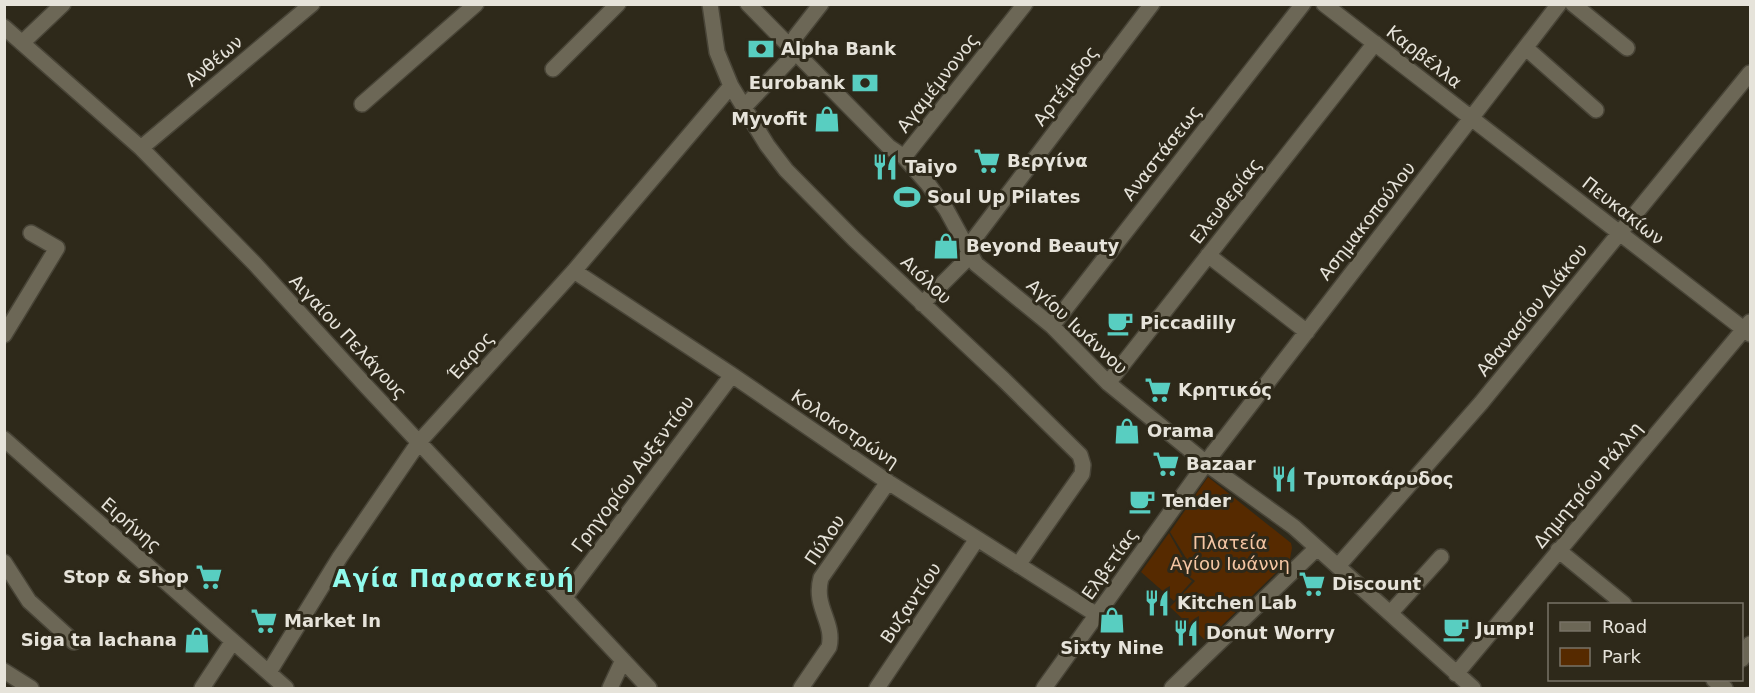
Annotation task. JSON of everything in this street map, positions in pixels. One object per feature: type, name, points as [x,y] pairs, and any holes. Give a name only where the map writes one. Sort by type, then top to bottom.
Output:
[{"type":"street","points":[[22,43],[63,4]]},
{"type":"street","name":"Ανθέων","points":[[141,148],[312,4]]},
{"type":"street","points":[[363,104],[476,4]]},
{"type":"street","points":[[553,69],[618,4]]},
{"type":"street","name":"Αιόλου","points":[[710,4],[717,52],[731,86],[786,170],[1080,455],[1083,465],[1082,474],[1018,565]]},
{"type":"street","name":"Αγίου Ιωάννου","points":[[748,4],[889,147],[904,156],[946,209],[976,264],[1052,326],[1108,383],[1206,462],[1294,527],[1473,688]]},
{"type":"street","points":[[745,106],[789,60],[796,36],[821,4]]},
{"type":"street","name":"Αγαμέμνονος","points":[[904,156],[1025,4]]},
{"type":"street","name":"Αρτέμιδος","points":[[922,304],[964,262],[974,239],[1152,4]]},
{"type":"street","name":"Αναστάσεως","points":[[1052,326],[1303,4]]},
{"type":"street","name":"Καρβέλλα","points":[[1324,4],[1471,118]]},
{"type":"street","name":"Ασημακοπούλου","points":[[1206,462],[1559,4]]},
{"type":"street","points":[[1573,4],[1628,48]]},
{"type":"street","name":"Αιγαίου Πελάγους","points":[[4,27],[141,148],[255,264],[650,688]]},
{"type":"street","name":"Ελευθερίας","points":[[1108,383],[1375,44]]},
{"type":"street","points":[[1526,48],[1596,110]]},
{"type":"street","name":"Αθανασίου Διάκου","points":[[1338,566],[1480,403],[1750,73]]},
{"type":"street","name":"Έαρος","points":[[269,672],[340,556],[419,442],[574,271],[731,86]]},
{"type":"street","name":"Πευκακίων","points":[[1471,118],[1620,234],[1748,328]]},
{"type":"street","points":[[4,335],[57,248],[31,233]]},
{"type":"street","points":[[1208,255],[1306,332]]},
{"type":"street","name":"Κολοκοτρώνη","points":[[574,271],[732,375],[888,482],[1097,615]]},
{"type":"street","name":"Δημητρίου Ράλλη","points":[[1456,674],[1558,550],[1748,328]]},
{"type":"street","name":"Γρηγορίου Αυξεντίου","points":[[565,597],[732,375]]},
{"type":"street","name":"Ειρήνης","points":[[4,438],[286,688]]},
{"type":"street","name":"Ελβετίας","points":[[1044,688],[1206,462]]},
{"type":"street","name":"Πύλου","points":[[801,688],[831,641],[831,634],[819,599],[818,590],[821,578],[888,482]]},
{"type":"street","name":"Βυζαντίου","points":[[877,688],[977,539]]},
{"type":"street","points":[[1173,688],[1317,548]]},
{"type":"street","points":[[1558,550],[1623,603]]},
{"type":"street","points":[[1394,609],[1441,556]]},
{"type":"street","points":[[4,562],[29,601],[74,642]]},
{"type":"street","points":[[202,688],[233,641]]},
{"type":"street","points":[[610,688],[623,660]]},
{"type":"street","points":[[4,671],[32,688]]},
{"type":"green space","name":"Πλατεία Αγίου Ιωάννη","points":[[1208,477],[1291,543],[1292,548],[1290,559],[1206,641],[1170,607],[1195,581],[1177,567],[1186,558],[1170,532]]},
{"type":"green space","points":[[1169,533],[1183,558],[1175,567],[1192,581],[1174,601],[1141,572]]},
{"type":"place","name":"Alpha Bank","points":[[761,49]]},
{"type":"place","name":"Eurobank","points":[[865,83]]},
{"type":"place","name":"Myvofit","points":[[827,119]]},
{"type":"place","name":"Βεργίνα","points":[[987,161]]},
{"type":"place","name":"Taiyo","points":[[885,167]]},
{"type":"place","name":"Soul Up Pilates","points":[[907,197]]},
{"type":"place","name":"Beyond Beauty","points":[[946,246]]},
{"type":"place","name":"Piccadilly","points":[[1120,323]]},
{"type":"place","name":"Κρητικός","points":[[1158,390]]},
{"type":"place","name":"Orama","points":[[1127,431]]},
{"type":"place","name":"Bazaar","points":[[1166,464]]},
{"type":"place","name":"Τρυποκάρυδος","points":[[1284,479]]},
{"type":"place","name":"Tender","points":[[1142,501]]},
{"type":"place","name":"Stop & Shop","points":[[209,577]]},
{"type":"place","name":"Discount","points":[[1312,584]]},
{"type":"place","name":"Kitchen Lab","points":[[1157,603]]},
{"type":"place","name":"Sixty Nine","points":[[1112,620]]},
{"type":"place","name":"Market In","points":[[264,621]]},
{"type":"place","name":"Jump!","points":[[1456,629]]},
{"type":"place","name":"Donut Worry","points":[[1186,633]]},
{"type":"place","name":"Siga ta lachana","points":[[197,640]]},
{"type":"district","name":"Αγία Παρασκευή","points":[[454,579]]}]
